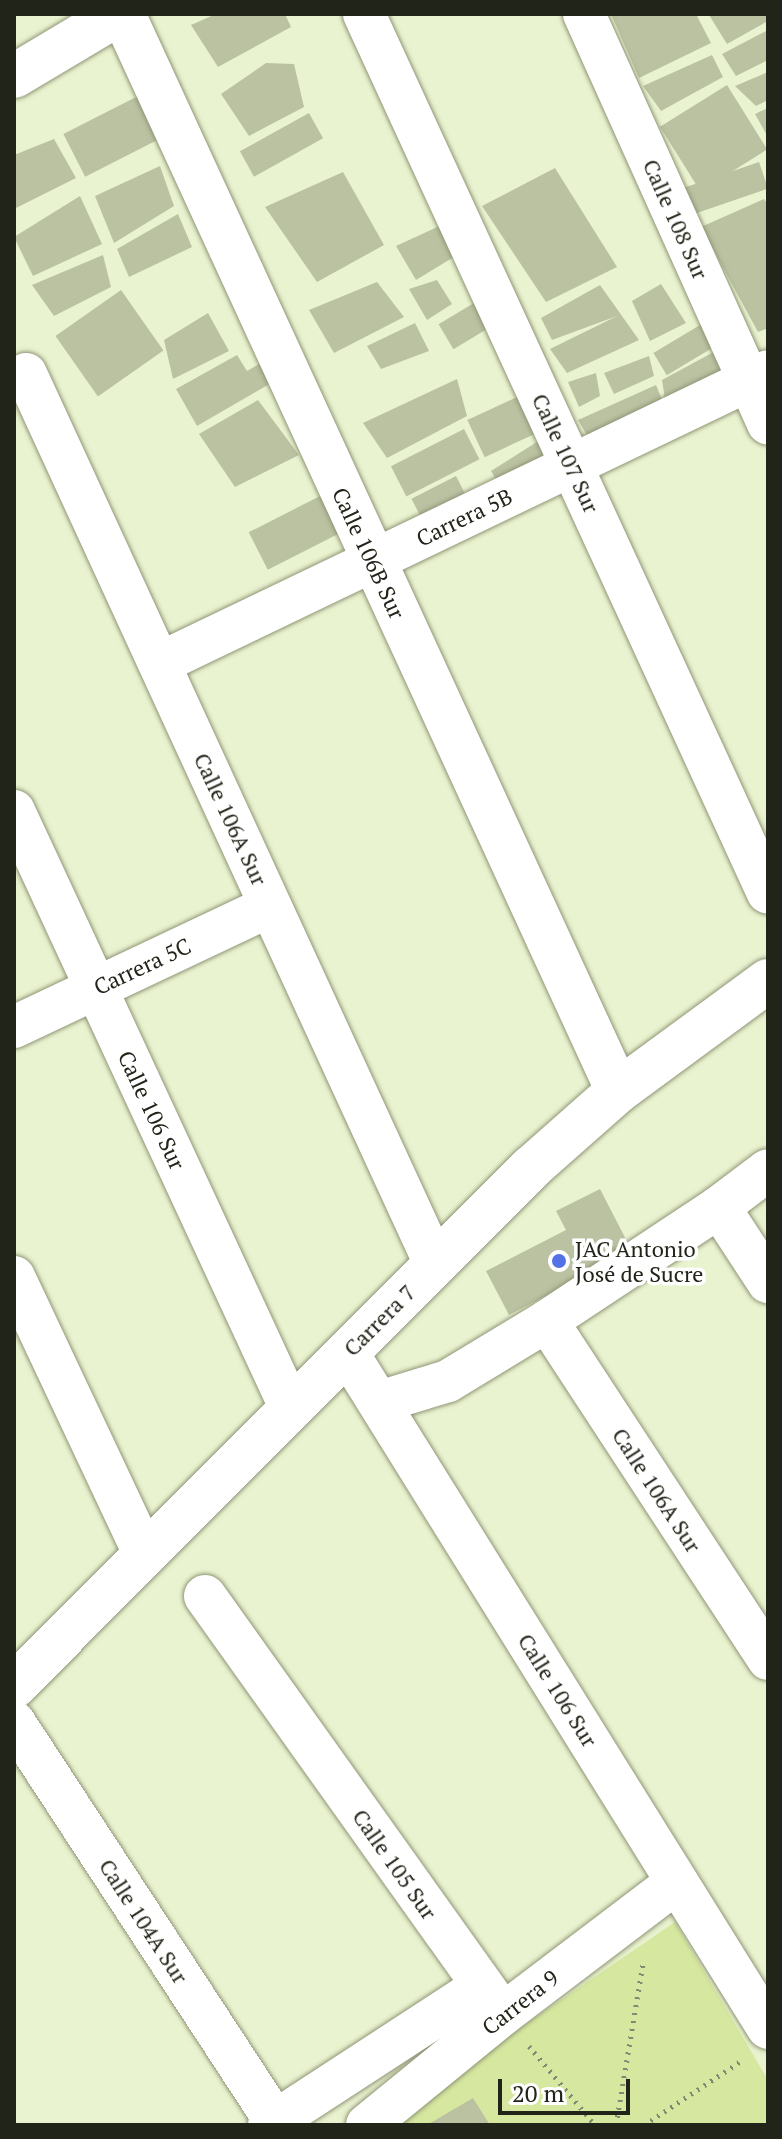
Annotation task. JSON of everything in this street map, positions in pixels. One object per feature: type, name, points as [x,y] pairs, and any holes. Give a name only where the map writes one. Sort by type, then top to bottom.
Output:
[{"type":"street","name":"Calle 107 Sur","points":[[364,14],[768,893]]},
{"type":"street","name":"Calle 108 Sur","points":[[584,14],[758,376],[768,424]]},
{"type":"street","points":[[14,76],[113,16]]},
{"type":"street","name":"Calle 106B Sur","points":[[113,16],[372,561],[618,1091]]},
{"type":"street","name":"Calle 106A Sur","points":[[26,374],[435,1264]]},
{"type":"street","name":"Carrera 5B","points":[[160,663],[758,376]]},
{"type":"street","name":"Calle 106 Sur","points":[[14,811],[291,1409]]},
{"type":"street","name":"Carrera 5C","points":[[14,1027],[270,906]]},
{"type":"street","name":"Carrera 7","points":[[14,1686],[531,1168],[618,1091],[768,981]]},
{"type":"street","points":[[379,1402],[448,1381],[547,1321],[719,1207],[768,1170]]},
{"type":"street","points":[[719,1207],[768,1282]]},
{"type":"street","points":[[14,1277],[145,1556]]},
{"type":"street","name":"Calle 106A Sur","points":[[547,1321],[768,1659]]},
{"type":"street","name":"Calle 106 Sur","points":[[347,1352],[756,2044]]},
{"type":"street","name":"Calle 105 Sur","points":[[205,1596],[493,2000]]},
{"type":"street","name":"Calle 104A Sur","points":[[14,1722],[272,2123]]},
{"type":"street","name":"Carrera 9","points":[[272,2123],[493,2000],[665,1890]]},
{"type":"street","name":"Carrera 9","points":[[367,2125],[493,2000]]},
{"type":"path","points":[[616,2125],[665,1890]]},
{"type":"path","points":[[493,2000],[595,2125]]},
{"type":"path","points":[[644,2125],[756,2044]]},
{"type":"green space","points":[[675,1922],[768,2080],[768,2125],[378,2125]]},
{"type":"building","points":[[216,14],[285,14],[291,27],[218,67],[191,25]]},
{"type":"building","points":[[611,14],[692,14],[697,16],[711,43],[639,78]]},
{"type":"building","points":[[768,14],[768,21],[727,44],[709,15]]},
{"type":"building","points":[[768,30],[768,60],[736,76],[722,54]]},
{"type":"building","points":[[712,55],[723,77],[661,111],[643,86]]},
{"type":"building","points":[[266,63],[294,64],[304,107],[249,136],[221,94]]},
{"type":"building","points":[[768,72],[768,100],[756,106],[735,86]]},
{"type":"building","points":[[727,85],[767,149],[700,191],[660,127]]},
{"type":"building","points":[[140,95],[162,138],[85,177],[63,134]]},
{"type":"building","points":[[768,108],[768,137],[755,114]]},
{"type":"building","points":[[309,113],[323,138],[254,177],[240,151]]},
{"type":"building","points":[[54,139],[76,178],[14,209],[14,155]]},
{"type":"building","points":[[759,162],[768,189],[690,215],[681,189]]},
{"type":"building","points":[[160,166],[174,206],[114,243],[95,196]]},
{"type":"building","points":[[555,168],[617,267],[546,302],[482,206]]},
{"type":"building","points":[[343,172],[384,245],[317,282],[265,207]]},
{"type":"building","points":[[80,196],[102,244],[33,276],[14,237]]},
{"type":"building","points":[[764,199],[768,205],[768,328],[758,332],[701,227]]},
{"type":"building","points":[[178,214],[192,247],[129,277],[117,249]]},
{"type":"building","points":[[446,223],[462,252],[416,280],[396,246]]},
{"type":"building","points":[[103,255],[111,287],[54,316],[32,285]]},
{"type":"building","points":[[437,280],[452,304],[427,320],[409,289]]},
{"type":"building","points":[[377,282],[404,317],[334,353],[309,310]]},
{"type":"building","points":[[661,284],[686,323],[650,341],[632,301]]},
{"type":"building","points":[[600,285],[639,340],[567,373],[550,349],[617,316],[552,340],[541,318]]},
{"type":"building","points":[[121,290],[163,351],[98,397],[55,336]]},
{"type":"building","points":[[484,297],[499,322],[454,349],[439,324]]},
{"type":"building","points":[[208,313],[229,351],[173,379],[164,340]]},
{"type":"building","points":[[710,319],[723,341],[667,375],[653,353]]},
{"type":"building","points":[[415,323],[429,351],[381,369],[367,346]]},
{"type":"building","points":[[723,347],[739,376],[667,412],[662,380]]},
{"type":"building","points":[[237,355],[247,371],[259,364],[271,383],[197,426],[176,389]]},
{"type":"building","points":[[649,356],[654,376],[614,394],[604,373]]},
{"type":"building","points":[[596,373],[600,396],[579,407],[568,382]]},
{"type":"building","points":[[457,379],[467,416],[387,458],[363,423]]},
{"type":"building","points":[[656,385],[667,412],[592,444],[578,420]]},
{"type":"building","points":[[519,396],[536,433],[485,457],[467,420]]},
{"type":"building","points":[[258,400],[299,455],[235,487],[199,434]]},
{"type":"building","points":[[464,429],[479,459],[406,497],[391,466]]},
{"type":"building","points":[[548,435],[560,463],[502,490],[491,471]]},
{"type":"building","points":[[456,476],[470,504],[426,526],[411,499]]},
{"type":"building","points":[[320,496],[339,533],[268,570],[249,532]]},
{"type":"building","name":"JAC Antonio José de Sucre","points":[[600,1189],[632,1251],[509,1315],[486,1271],[566,1230],[556,1211]]},
{"type":"building","points":[[473,2098],[490,2125],[427,2125]]},
{"type":"place","name":"JAC Antonio José de Sucre","points":[[559,1261]]}]
